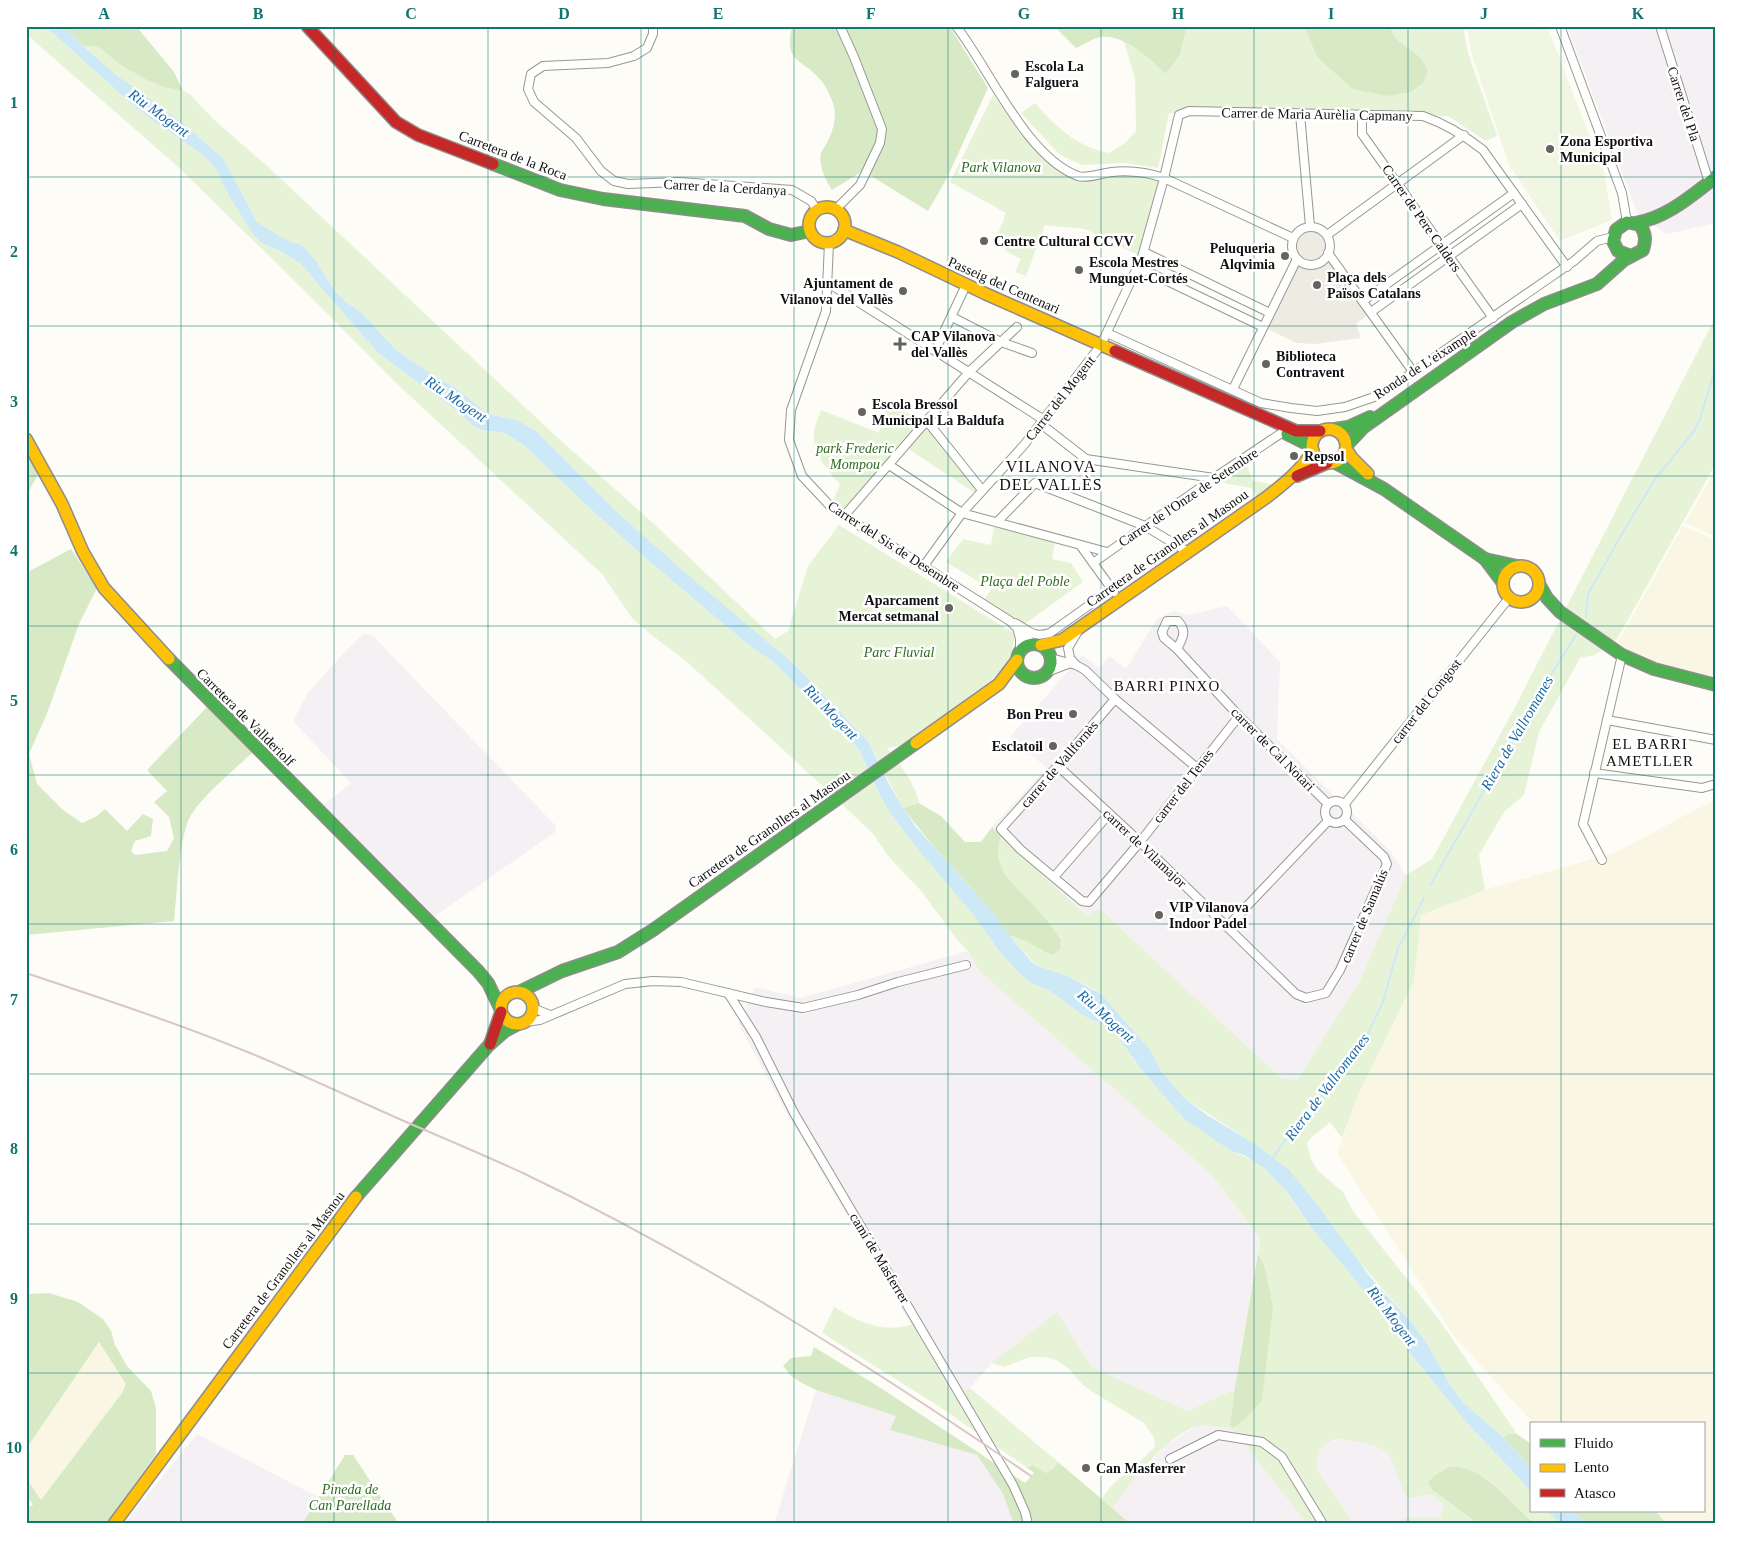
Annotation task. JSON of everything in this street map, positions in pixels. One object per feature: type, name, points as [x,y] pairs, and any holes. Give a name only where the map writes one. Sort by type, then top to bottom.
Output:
[{"type":"street","name":"Carretera de la Roca","points":[[307,26],[396,122],[418,135],[560,190],[603,199],[745,216],[769,229],[791,235],[810,231]]},
{"type":"street","name":"Carrer de la Cerdanya","points":[[653,26],[653,34],[647,48],[634,56],[608,63],[543,66],[531,74],[528,89],[534,102],[576,138],[601,171],[614,181],[628,184],[679,182],[792,190],[811,201],[817,210]]},
{"type":"street","points":[[835,210],[860,185],[880,143],[882,129],[858,66],[840,26]]},
{"type":"street","points":[[956,26],[1025,132],[1054,162],[1079,177],[1113,172],[1144,172],[1164,178],[1293,238]]},
{"type":"street","points":[[1560,26],[1622,193],[1631,223],[1642,228],[1647,237]]},
{"type":"street","name":"Carrer del Pla","points":[[1660,26],[1712,180]]},
{"type":"street","name":"Carrer de Maria Aurèlia Capmany","points":[[1179,115],[1189,111],[1423,116],[1440,122],[1464,135],[1483,150],[1567,267]]},
{"type":"street","points":[[1300,114],[1310,226]]},
{"type":"street","name":"Carrer del Mogent","points":[[924,567],[962,512],[1043,422],[1101,345],[1144,252],[1179,115]]},
{"type":"street","name":"Carrer de Pere Calders","points":[[1362,115],[1362,134],[1493,318]]},
{"type":"street","points":[[1327,235],[1464,135]]},
{"type":"street","points":[[1611,271],[1617,228],[1631,223],[1646,222],[1664,214],[1712,180]]},
{"type":"street","points":[[1363,301],[1514,193]]},
{"type":"street","points":[[1371,312],[1522,204]]},
{"type":"street","points":[[828,207],[835,210],[843,218],[844,230],[839,238],[828,243],[818,241],[810,231],[810,220],[817,210],[828,207]]},
{"type":"street","points":[[1330,462],[1340,459],[1357,432],[1512,322],[1544,304],[1590,287],[1604,279],[1611,271],[1631,256],[1643,250],[1652,227],[1664,214]]},
{"type":"street","points":[[1310,226],[1322,229],[1327,235],[1330,244],[1326,258],[1317,264],[1308,265],[1296,259],[1292,251],[1293,238],[1303,228],[1310,226]]},
{"type":"street","name":"Passeig del Centenari","points":[[844,230],[874,241],[1152,369],[1296,431],[1320,431]]},
{"type":"street","name":"Ronda de L'eixample","points":[[1107,333],[1261,403],[1317,411],[1345,406],[1380,395],[1567,267],[1597,241],[1614,241]]},
{"type":"street","points":[[1614,241],[1620,253],[1631,256]]},
{"type":"street","name":"Carrer del Sis de Desembre","points":[[828,243],[826,311],[792,410],[789,440],[802,476],[832,508],[1010,621],[1017,630],[1037,644]]},
{"type":"street","points":[[1144,252],[1270,313]]},
{"type":"street","points":[[1328,254],[1414,373]]},
{"type":"street","points":[[1233,389],[1296,259]]},
{"type":"street","points":[[1138,267],[1263,327]]},
{"type":"street","points":[[827,282],[969,372],[1043,422],[1086,459],[1214,478]]},
{"type":"street","points":[[935,351],[966,285]]},
{"type":"street","points":[[952,317],[1001,342],[1032,353]]},
{"type":"street","points":[[844,516],[969,372],[1017,327]]},
{"type":"street","name":"Passeig del Centenari","points":[[1152,369],[1185,387],[1307,444],[1312,450]]},
{"type":"street","points":[[1384,488],[1318,458],[1312,450],[1313,441],[1320,431],[1327,428],[1348,427],[1392,406]]},
{"type":"street","points":[[927,421],[982,490]]},
{"type":"street","points":[[1335,429],[1344,437],[1346,448],[1358,465],[1384,488],[1485,559],[1503,583]]},
{"type":"street","name":"Carrer de l'Onze de Setembre","points":[[1093,562],[1283,432]]},
{"type":"street","name":"Carretera de Vallderiolf","points":[[26,439],[62,504],[82,552],[104,588],[153,643],[423,914],[488,983],[501,1010]]},
{"type":"street","name":"Carretera de Granollers al Masnou","points":[[1037,644],[1062,640],[1086,624],[1289,480],[1306,463],[1312,450]]},
{"type":"street","name":"Carretera de Granollers al Masnou","points":[[1289,480],[1330,462]]},
{"type":"street","points":[[888,465],[962,512],[1108,552]]},
{"type":"street","points":[[997,522],[1035,483],[1145,526],[1188,552]]},
{"type":"street","points":[[1080,545],[1120,599]]},
{"type":"street","points":[[1485,559],[1523,566],[1533,571],[1537,575],[1539,584],[1547,598],[1560,612]]},
{"type":"street","points":[[1517,566],[1507,572],[1503,583],[1503,589],[1509,598],[1519,602],[1529,601],[1544,605],[1560,612],[1622,655],[1654,669],[1716,685]]},
{"type":"street","points":[[1529,601],[1536,594],[1539,584]]},
{"type":"street","points":[[1010,621],[1031,634],[1040,636],[1050,633],[1112,589]]},
{"type":"street","name":"carrer del Congost","points":[[1344,805],[1509,598]]},
{"type":"street","points":[[1072,665],[1068,648],[1074,637],[1086,624]]},
{"type":"street","name":"Carrer del Sis de Desembre","points":[[1017,630],[1020,639],[1019,655]]},
{"type":"street","name":"Carretera de Granollers al Masnou","points":[[1051,658],[1062,640]]},
{"type":"street","points":[[1047,672],[1050,667],[1051,658],[1048,650],[1037,644],[1027,645],[1019,655],[1020,669],[1026,675],[1037,677],[1072,665]]},
{"type":"street","name":"carrer de Cal Notari","points":[[1177,649],[1239,716],[1328,804]]},
{"type":"street","name":"Carretera de Granollers al Masnou","points":[[999,684],[1019,655]]},
{"type":"street","points":[[1602,860],[1582,824],[1622,655]]},
{"type":"street","points":[[1051,658],[1086,670],[1197,768]]},
{"type":"street","name":"Carretera de Granollers al Masnou","points":[[517,992],[562,971],[603,958],[628,945],[677,913],[999,684],[1026,675]]},
{"type":"street","name":"carrer de Vallfornès","points":[[1054,877],[1020,849],[1001,829],[1116,698]]},
{"type":"street","name":"carrer del Tenes","points":[[1054,877],[1082,901],[1089,902],[1140,842],[1239,716]]},
{"type":"street","points":[[1607,720],[1716,740]]},
{"type":"street","name":"carrer de Vilamajor","points":[[1058,766],[1140,842],[1296,994]]},
{"type":"street","points":[[1594,773],[1702,788],[1716,784]]},
{"type":"street","points":[[1334,801],[1344,805],[1347,809],[1347,815],[1344,820],[1335,824],[1328,821],[1325,813],[1328,804],[1334,801]]},
{"type":"street","points":[[1054,877],[1109,814]]},
{"type":"street","name":"carrer de Samalús","points":[[1296,994],[1306,998],[1326,993],[1340,970],[1387,864],[1384,857],[1344,820]]},
{"type":"street","points":[[1228,927],[1328,821]]},
{"type":"street","points":[[550,1015],[533,1006],[528,996],[517,992],[510,993],[503,999],[501,1010],[507,1021],[522,1023],[540,1020],[625,984],[653,981],[681,982],[766,1002],[803,1008],[966,965]]},
{"type":"street","points":[[522,1023],[531,1016],[536,992],[546,980]]},
{"type":"street","name":"Carretera de Vallderiolf","points":[[488,983],[502,989],[517,992]]},
{"type":"street","name":"camí de Masferrer","points":[[728,993],[756,1037],[794,1113],[1013,1485],[1025,1512],[1028,1524]]},
{"type":"street","name":"Carretera de Granollers al Masnou","points":[[489,1045],[501,1010]]},
{"type":"street","name":"Carretera de Granollers al Masnou","points":[[114,1524],[358,1194],[436,1103],[489,1045],[506,1031],[522,1023]]},
{"type":"street","points":[[1170,1458],[1218,1435],[1262,1442],[1282,1457],[1323,1524]]},
{"type":"shaded area","points":[[1567,26],[1716,26],[1716,223],[1666,234],[1638,215]]},
{"type":"shaded area","name":"Plaça dels Països Catalans","points":[[1314,228],[1327,239],[1328,250],[1371,312],[1356,324],[1361,338],[1315,344],[1297,343],[1263,327],[1296,259],[1294,250],[1297,236],[1303,231]]},
{"type":"shaded area","points":[[1716,468],[1716,537],[1685,523]]},
{"type":"shaded area","points":[[1683,526],[1716,540],[1716,679],[1651,662],[1630,652],[1618,642]]},
{"type":"shaded area","points":[[1227,606],[1280,662],[1277,739],[1390,851],[1406,875],[1360,980],[1297,1080],[1281,1078],[1099,908],[1088,917],[992,827],[1047,768],[1010,737],[1082,655],[1099,668],[1109,656],[1126,669],[1157,619],[1173,611],[1189,615]]},
{"type":"shaded area","points":[[364,633],[374,637],[556,826],[555,832],[435,916],[324,805],[351,783],[293,721],[308,693]]},
{"type":"shaded area","points":[[1716,799],[1716,1524],[1659,1524],[1640,1512],[1704,1512],[1704,1422],[1532,1422],[1454,1336],[1337,1153],[1359,1093],[1414,981],[1421,915],[1480,891],[1616,852]]},
{"type":"shaded area","points":[[968,951],[979,971],[1211,1174],[1260,1238],[1234,1393],[1229,1391],[1188,1411],[1092,1367],[1057,1313],[992,1363],[970,1388],[954,1397],[788,1115],[738,1023],[755,987],[801,998]]},
{"type":"shaded area","points":[[99,1341],[126,1384],[122,1393],[41,1500],[26,1478],[26,1449]]},
{"type":"shaded area","points":[[816,1390],[896,1416],[891,1430],[977,1455],[1003,1494],[1014,1524],[774,1524]]},
{"type":"shaded area","points":[[1196,1426],[1233,1428],[1307,1524],[1131,1524],[1113,1508],[1128,1485],[1168,1444]]},
{"type":"shaded area","points":[[197,1434],[318,1497],[302,1524],[124,1524]]},
{"type":"shaded area","points":[[1339,1439],[1367,1442],[1384,1450],[1389,1454],[1397,1473],[1412,1498],[1430,1494],[1444,1504],[1440,1517],[1404,1518],[1393,1524],[1354,1524],[1318,1471],[1316,1461],[1326,1443]]},
{"type":"green space","points":[[26,26],[45,26],[133,105],[199,152],[217,171],[229,196],[254,236],[263,244],[279,250],[300,263],[378,353],[457,411],[475,427],[482,430],[505,433],[525,446],[643,556],[745,642],[775,663],[859,749],[879,793],[911,840],[972,913],[999,951],[1021,975],[1033,984],[1048,990],[1086,1017],[1114,1032],[1136,1063],[1184,1119],[1231,1151],[1259,1163],[1282,1186],[1311,1227],[1371,1299],[1414,1358],[1467,1423],[1530,1492],[1530,1512],[1548,1512],[1561,1524],[1544,1525],[1534,1523],[1524,1516],[1482,1476],[1463,1469],[1454,1468],[1436,1474],[1428,1482],[1434,1492],[1478,1524],[1393,1524],[1404,1518],[1440,1517],[1444,1504],[1430,1494],[1412,1498],[1406,1497],[1389,1454],[1385,1451],[1376,1446],[1338,1439],[1327,1443],[1320,1450],[1317,1460],[1318,1471],[1354,1524],[1307,1524],[1233,1429],[1207,1426],[1194,1427],[1171,1441],[1149,1462],[1113,1508],[1102,1499],[1120,1477],[1155,1446],[1154,1438],[1144,1423],[1091,1391],[1068,1368],[1056,1360],[1045,1357],[1030,1357],[1004,1367],[992,1363],[1057,1312],[1092,1367],[1188,1411],[1230,1391],[1234,1393],[1230,1425],[1265,1268],[1258,1253],[1260,1238],[1211,1174],[979,971],[968,951],[958,941],[922,892],[888,856],[867,828],[689,664],[632,618],[602,574],[394,381],[176,165],[26,34]]},
{"type":"green space","points":[[61,26],[136,26],[174,72],[183,91],[163,87],[145,79],[124,67],[98,47],[84,46]]},
{"type":"green space","points":[[792,26],[950,27],[988,88],[947,178],[928,211],[863,171],[832,190],[823,173],[820,158],[834,126],[834,106],[820,79],[792,53],[790,38]]},
{"type":"green space","points":[[1054,26],[1187,26],[1180,55],[1166,74],[1137,49],[1119,40],[1102,37],[1076,48]]},
{"type":"green space","points":[[1187,26],[1304,26],[1317,57],[1420,57],[1396,39],[1389,26],[1463,26],[1468,53],[1497,136],[1486,141],[1448,116],[1169,113],[1158,168],[1126,163],[1082,165],[1060,155],[1021,113],[1035,103],[1068,135],[1087,146],[1109,153],[1125,143],[1136,131],[1135,78],[1124,42],[1150,57],[1166,74],[1180,55]]},
{"type":"green space","points":[[1304,26],[1389,26],[1396,39],[1420,57],[1428,71],[1423,83],[1411,92],[1387,96],[1353,89],[1317,57]]},
{"type":"green space","name":"Zona Esportiva Municipal","points":[[1467,26],[1547,26],[1603,167],[1612,220],[1560,241],[1509,165],[1471,52]]},
{"type":"green space","name":"Parc Fluvial","points":[[84,46],[98,47],[131,71],[155,84],[190,94],[212,118],[267,166],[558,438],[653,523],[775,639],[788,631],[808,566],[839,525],[1015,634],[1012,651],[1005,670],[900,746],[887,748],[910,780],[919,803],[903,808],[868,741],[793,663],[618,513],[536,431],[517,420],[488,414],[457,389],[395,349],[362,313],[346,302],[334,290],[307,250],[300,244],[288,241],[257,222],[223,158],[180,121],[115,74]]},
{"type":"green space","name":"Park Vilanova","points":[[993,95],[1022,134],[1051,165],[1076,178],[1141,174],[1159,179],[1162,188],[1142,257],[1085,229],[1045,225],[1026,276],[1015,272],[1021,259],[1006,251],[998,234],[1006,213],[950,182]]},
{"type":"green space","points":[[1716,316],[1716,463],[1617,639],[1595,655],[1580,658],[1539,732],[1524,795],[1504,812],[1479,855],[1485,890],[1421,915],[1414,981],[1359,1093],[1342,1138],[1330,1122],[1307,1143],[1310,1157],[1317,1170],[1343,1192],[1353,1211],[1438,1318],[1517,1434],[1509,1434],[1503,1437],[1464,1403],[1450,1385],[1428,1345],[1412,1323],[1262,1149],[1184,1098],[1161,1071],[1144,1043],[1097,991],[1065,975],[1037,966],[1012,939],[1010,936],[1023,939],[1042,951],[1040,912],[1012,884],[1002,870],[997,849],[1001,836],[1088,917],[1099,908],[1281,1078],[1297,1080],[1360,980],[1406,875],[1432,859],[1514,709]]},
{"type":"green space","name":"park Frederic Mompou","points":[[887,405],[927,421],[844,516],[832,503],[840,484],[821,461],[815,447],[814,432],[821,410],[879,433]]},
{"type":"green space","points":[[926,427],[979,490],[975,493],[907,448]]},
{"type":"green space","points":[[26,449],[39,472],[29,491],[26,491]]},
{"type":"green space","points":[[1246,464],[1253,481],[1277,485],[1258,498],[1251,488],[1218,482]]},
{"type":"green space","name":"Plaça del Poble","points":[[994,526],[1055,542],[1052,559],[1071,563],[1083,582],[1022,626],[983,602],[991,589],[946,562],[963,539],[991,545]]},
{"type":"green space","points":[[71,549],[97,588],[79,624],[48,711],[29,754],[37,784],[63,810],[82,823],[97,816],[105,809],[127,831],[143,814],[153,819],[151,836],[135,841],[131,851],[135,855],[167,851],[174,838],[169,817],[154,802],[167,791],[147,770],[208,706],[253,752],[211,791],[191,815],[181,850],[174,921],[26,935],[26,573]]},
{"type":"green space","points":[[919,803],[941,816],[965,842],[981,842],[992,827],[1001,836],[998,849],[999,860],[1003,870],[1040,912],[1061,940],[1060,949],[1053,955],[1022,939],[1010,936],[903,808]]},
{"type":"green space","points":[[1258,1253],[1265,1268],[1273,1307],[1262,1400],[1246,1418],[1233,1428],[1230,1425],[1234,1393]]},
{"type":"green space","points":[[49,1293],[78,1302],[103,1319],[111,1331],[115,1345],[127,1366],[151,1391],[156,1408],[156,1454],[104,1524],[26,1524],[26,1508],[33,1505],[26,1494],[26,1478],[41,1500],[122,1393],[126,1384],[99,1342],[26,1449],[26,1294]]},
{"type":"green space","points":[[834,1307],[862,1322],[881,1327],[891,1328],[912,1324],[954,1396],[970,1388],[1058,1462],[1053,1469],[1046,1473],[1029,1465],[1026,1467],[940,1407],[822,1333]]},
{"type":"green space","points":[[814,1347],[876,1385],[1025,1483],[1034,1473],[1026,1467],[1032,1465],[1046,1473],[1053,1469],[1058,1462],[1131,1524],[1014,1524],[1003,1494],[977,1455],[890,1430],[896,1416],[816,1390],[790,1375],[783,1366],[791,1358],[811,1356]]},
{"type":"green space","points":[[1509,1434],[1517,1434],[1530,1443],[1530,1467],[1503,1437]]},
{"type":"green space","name":"Pineda de Can Parellada","points":[[345,1455],[353,1455],[399,1524],[302,1524]]},
{"type":"green space","points":[[1449,1467],[1462,1468],[1474,1472],[1485,1479],[1535,1524],[1478,1524],[1432,1490],[1428,1482],[1435,1475]]},
{"type":"green space","points":[[1572,1512],[1657,1512],[1666,1524],[1591,1524]]},
{"type":"water","name":"Riu Mogent","points":[[45,26],[61,26],[115,74],[180,121],[223,158],[257,222],[288,241],[300,244],[307,250],[334,290],[346,302],[362,313],[395,349],[457,389],[488,414],[517,420],[536,431],[618,513],[793,663],[868,741],[888,782],[916,827],[993,913],[1031,961],[1037,966],[1065,975],[1101,994],[1150,1050],[1161,1071],[1184,1098],[1207,1115],[1258,1146],[1288,1169],[1313,1199],[1371,1278],[1412,1323],[1428,1345],[1450,1385],[1464,1403],[1503,1437],[1530,1467],[1530,1492],[1467,1423],[1414,1358],[1371,1299],[1311,1227],[1287,1192],[1264,1168],[1246,1156],[1231,1151],[1184,1119],[1141,1069],[1114,1032],[1086,1017],[1048,990],[1033,984],[1021,975],[999,951],[972,913],[890,813],[859,749],[775,663],[745,642],[643,556],[525,446],[505,433],[482,430],[475,427],[457,411],[378,353],[300,263],[279,250],[263,244],[254,236],[229,196],[217,171],[209,161],[133,105]]},
{"type":"water","points":[[1548,1512],[1572,1512],[1591,1524],[1561,1524]]},
{"type":"waterway","points":[[69,35],[74,26]]},
{"type":"waterway","name":"Riera de Vallromanes","points":[[1586,617],[1588,594],[1630,520],[1656,478],[1694,431],[1700,419],[1716,366]]},
{"type":"waterway","name":"Riera de Vallromanes","points":[[1431,884],[1540,692],[1576,635]]},
{"type":"waterway","name":"Riera de Vallromanes","points":[[1272,1159],[1290,1133],[1329,1087],[1366,1037],[1383,1002],[1398,948],[1424,898]]},
{"type":"railway","points":[[26,973],[111,1001],[250,1053],[510,1167],[591,1207],[656,1241],[784,1315],[908,1394],[1031,1476]]},
{"type":"traffic: fast","points":[[493,164],[560,190],[603,199],[745,216],[769,229],[791,235],[810,231]]},
{"type":"traffic: fast","points":[[1636,223],[1669,211],[1716,177]]},
{"type":"traffic: fast","points":[[1346,446],[1364,427],[1512,322],[1544,304],[1597,284],[1624,260],[1643,250],[1645,237],[1642,228],[1640,225],[1627,222],[1616,230],[1613,241],[1618,251],[1631,256]]},
{"type":"traffic: fast","points":[[1335,429],[1348,427],[1370,417]]},
{"type":"traffic: fast","points":[[1287,434],[1307,444],[1312,449]]},
{"type":"traffic: fast","points":[[1334,462],[1384,489],[1485,559],[1503,583]]},
{"type":"traffic: fast","points":[[1485,559],[1517,566]]},
{"type":"traffic: fast","points":[[1539,584],[1547,598],[1560,612],[1622,655],[1654,669],[1716,685]]},
{"type":"traffic: fast","points":[[1034,644],[1046,649],[1051,661],[1046,673],[1034,678],[1022,673],[1017,661],[1022,649],[1034,644]]},
{"type":"traffic: fast","points":[[169,659],[478,971],[488,983],[500,1008]]},
{"type":"traffic: fast","points":[[519,992],[562,971],[618,952],[653,930],[916,743]]},
{"type":"traffic: fast","points":[[356,1197],[489,1045],[505,1031],[518,1024]]},
{"type":"traffic: slow","points":[[827,207],[839,213],[845,225],[839,237],[827,243],[815,237],[809,225],[815,213],[827,207]]},
{"type":"traffic: slow","points":[[844,230],[898,252],[986,294],[1115,351]]},
{"type":"traffic: slow","points":[[1329,429],[1336,430],[1341,434],[1345,439],[1346,446],[1345,453],[1341,458],[1336,462],[1329,463],[1322,462],[1317,458],[1313,453],[1312,446],[1313,439],[1317,434],[1322,430],[1329,429]]},
{"type":"traffic: slow","points":[[26,439],[62,504],[83,552],[104,588],[169,659]]},
{"type":"traffic: slow","points":[[1346,449],[1368,474]]},
{"type":"traffic: slow","points":[[1041,645],[1062,640],[1267,497],[1298,470],[1313,451]]},
{"type":"traffic: slow","points":[[1521,566],[1528,567],[1534,571],[1538,577],[1539,584],[1538,591],[1534,597],[1528,601],[1521,602],[1514,601],[1508,597],[1504,591],[1503,584],[1504,577],[1508,571],[1514,567],[1521,566]]},
{"type":"traffic: slow","points":[[916,743],[999,684],[1017,660]]},
{"type":"traffic: slow","points":[[517,992],[523,993],[528,997],[532,1002],[533,1008],[532,1014],[528,1019],[523,1023],[517,1024],[511,1023],[506,1019],[502,1014],[501,1008],[502,1002],[506,997],[511,993],[517,992]]},
{"type":"traffic: slow","points":[[114,1524],[356,1197]]},
{"type":"traffic: jam","points":[[307,26],[396,122],[418,135],[493,164]]},
{"type":"traffic: jam","points":[[1115,351],[1296,431],[1320,431]]},
{"type":"traffic: jam","points":[[1297,476],[1327,463]]},
{"type":"traffic: jam","points":[[490,1044],[501,1012]]},
{"type":"place","name":"Escola La Falguera","points":[[1015,74]]},
{"type":"place","name":"Zona Esportiva Municipal","points":[[1550,149]]},
{"type":"place","name":"Centre Cultural CCVV","points":[[984,241]]},
{"type":"place","name":"Peluqueria Alqvimia","points":[[1285,256]]},
{"type":"place","name":"Escola Mestres Munguet-Cortés","points":[[1079,270]]},
{"type":"place","name":"Plaça dels Països Catalans","points":[[1317,285]]},
{"type":"place","name":"Ajuntament de Vilanova del Vallès","points":[[903,291]]},
{"type":"place","name":"CAP Vilanova del Vallès","points":[[900,344]]},
{"type":"place","name":"Biblioteca Contravent","points":[[1266,364]]},
{"type":"place","name":"Escola Bressol Municipal La Baldufa","points":[[862,412]]},
{"type":"place","name":"Repsol","points":[[1294,456]]},
{"type":"place","name":"Aparcament Mercat setmanal","points":[[949,608]]},
{"type":"place","name":"Bon Preu","points":[[1073,714]]},
{"type":"place","name":"Esclatoil","points":[[1053,746]]},
{"type":"place","name":"VIP Vilanova Indoor Padel","points":[[1159,915]]},
{"type":"place","name":"Can Masferrer","points":[[1086,1468]]},
{"type":"district","name":"VILANOVA DEL VALLÈS","points":[[1051,475]]},
{"type":"district","name":"BARRI PINXO","points":[[1167,686]]},
{"type":"district","name":"EL BARRI AMETLLER","points":[[1650,752]]}]
